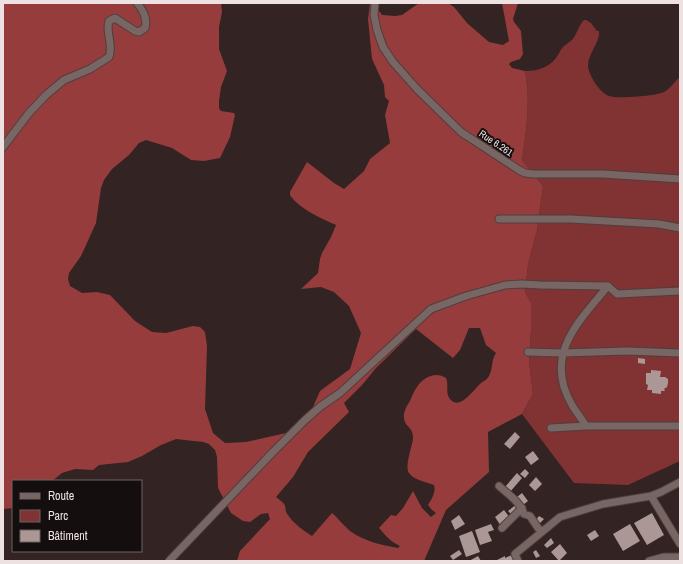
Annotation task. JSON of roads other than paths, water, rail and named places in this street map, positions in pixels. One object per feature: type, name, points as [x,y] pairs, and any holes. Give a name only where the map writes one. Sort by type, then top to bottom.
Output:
[{"type":"street","points":[[3,147],[29,113],[46,95],[64,80],[90,69],[109,57],[112,48],[108,28],[110,21],[115,18],[139,32],[145,28],[146,20],[142,8],[137,3]]},
{"type":"street","name":"Rue 6.261","points":[[375,3],[374,15],[383,47],[398,67],[417,89],[461,132],[519,170],[525,173],[534,174],[603,174],[680,179]]},
{"type":"street","points":[[499,219],[571,219],[659,224],[680,228]]},
{"type":"street","points":[[169,561],[305,420],[340,393],[430,309],[466,296],[505,285],[608,286],[617,294],[680,291]]},
{"type":"street","points":[[586,426],[566,393],[561,364],[563,353],[569,338],[583,317],[608,286]]},
{"type":"street","points":[[528,352],[563,353],[627,351],[680,353]]},
{"type":"street","points":[[551,428],[586,426],[680,426]]},
{"type":"street","points":[[518,561],[515,554],[560,517],[603,504],[651,496],[680,482]]},
{"type":"street","points":[[499,486],[519,504],[524,514],[530,516],[542,532]]},
{"type":"street","points":[[651,496],[680,544]]},
{"type":"street","points":[[502,528],[522,508]]},
{"type":"street","points":[[649,561],[664,557],[680,557]]}]
